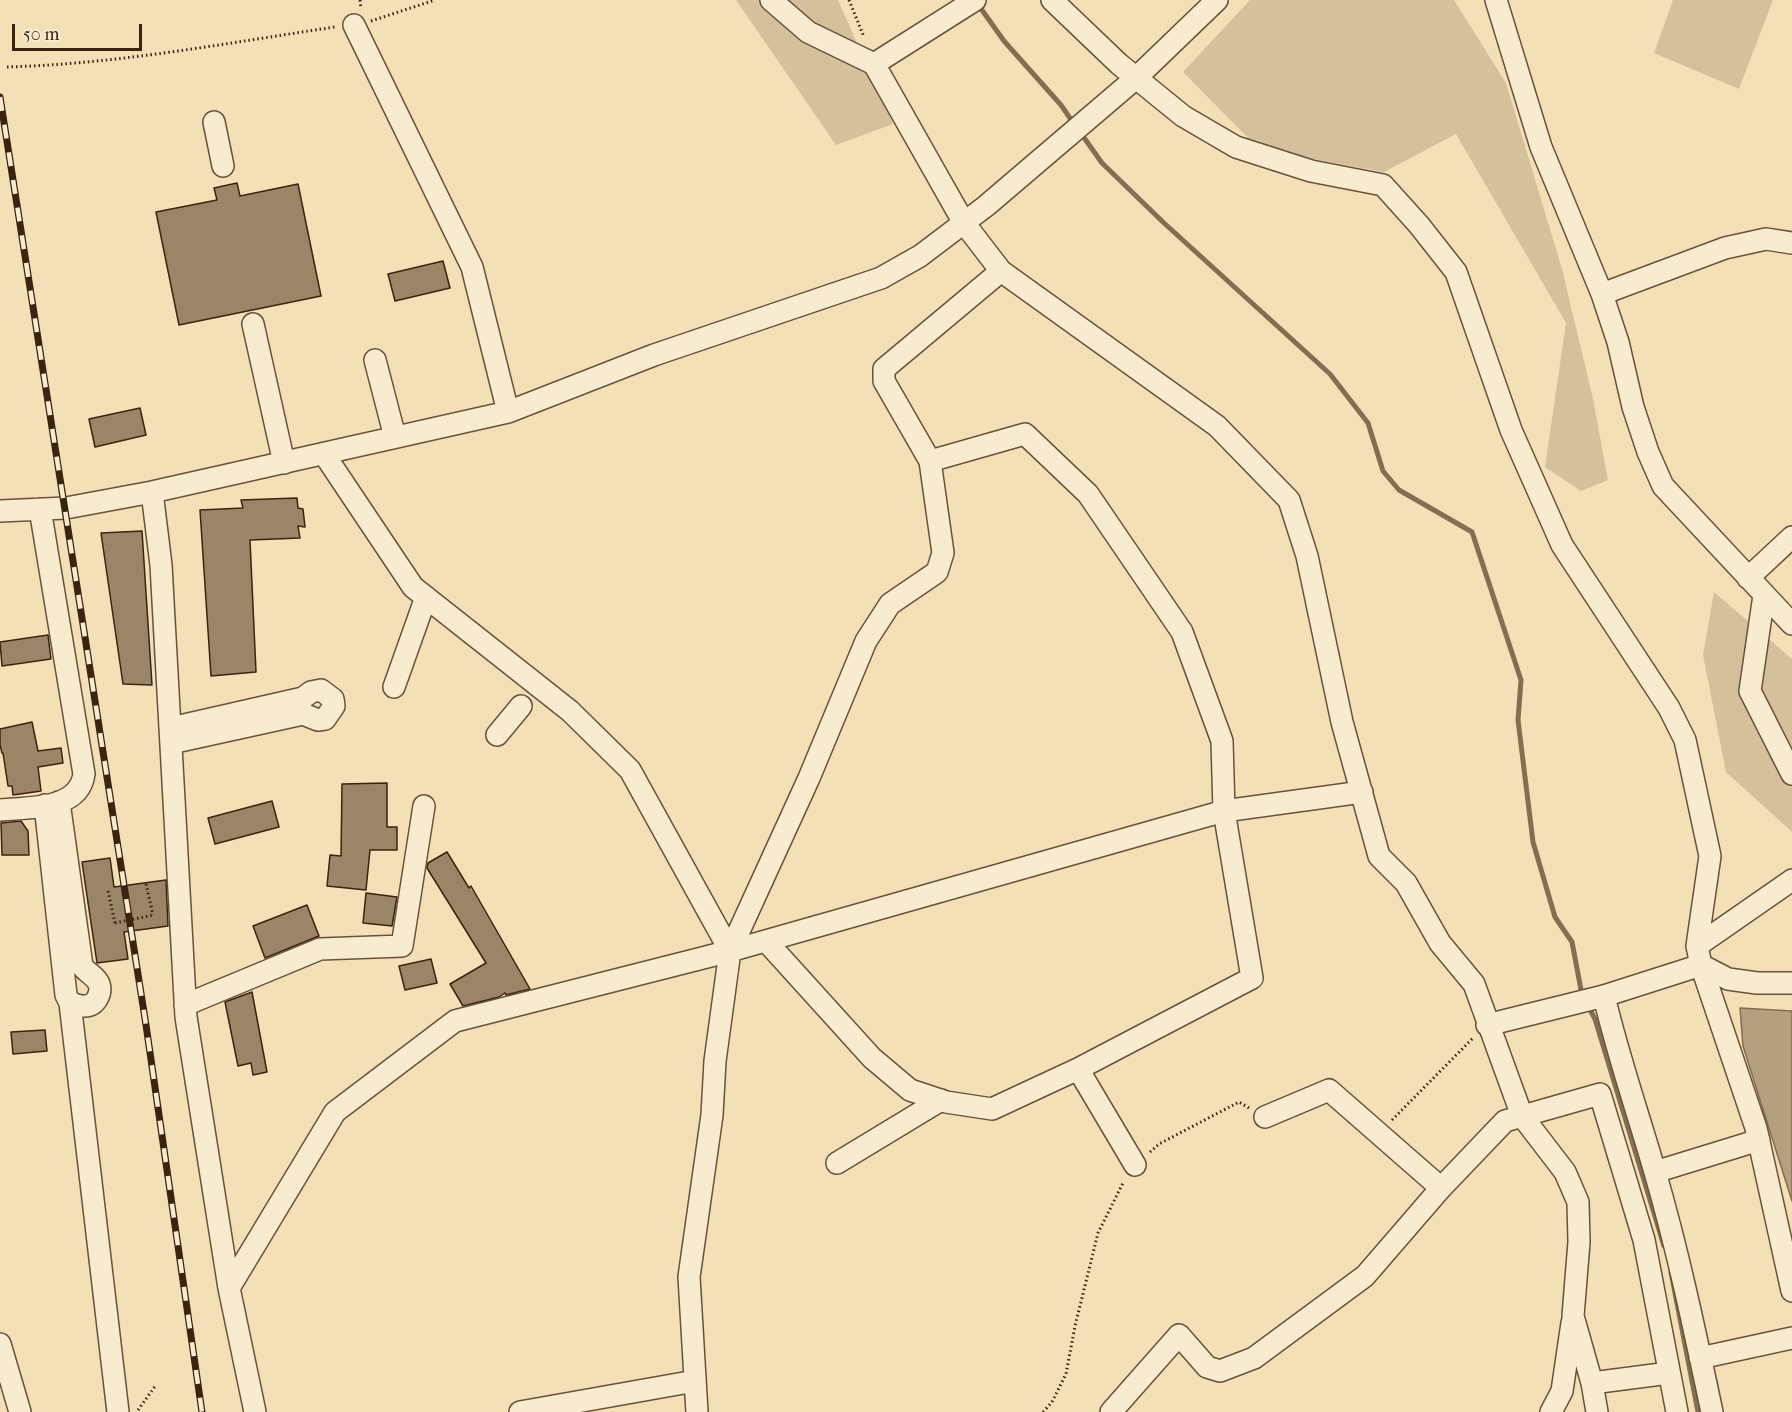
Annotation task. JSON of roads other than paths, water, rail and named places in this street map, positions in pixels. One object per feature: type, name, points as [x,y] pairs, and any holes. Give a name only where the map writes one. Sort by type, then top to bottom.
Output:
[{"type":"street","points":[[771,0],[808,32],[874,64],[964,223],[1001,271],[1217,426],[1289,500],[1307,556],[1342,722],[1379,856],[1406,883],[1440,943],[1474,984],[1522,1116],[1565,1172],[1578,1202],[1579,1242],[1573,1316],[1562,1391],[1551,1412]]},
{"type":"street","points":[[874,64],[975,0]]},
{"type":"street","points":[[1052,0],[1136,78],[1183,116],[1236,147],[1311,171],[1383,185],[1419,225],[1455,272],[1511,430],[1562,545],[1670,708],[1685,740],[1710,856],[1699,956],[1759,1140],[1792,1291]]},
{"type":"street","points":[[0,511],[66,508],[152,492],[508,412],[654,355],[881,278],[920,256],[964,223],[1136,78],[1217,0]]},
{"type":"street","points":[[1496,0],[1541,147],[1602,294],[1618,342],[1633,407],[1648,452],[1663,486],[1792,624]]},
{"type":"street","points":[[354,25],[472,267],[508,412]]},
{"type":"street","points":[[214,122],[223,166]]},
{"type":"street","points":[[1602,294],[1725,248],[1766,239],[1792,243]]},
{"type":"street","points":[[697,1412],[689,1276],[712,1115],[716,1061],[730,951],[809,778],[866,641],[890,604],[937,572],[943,553],[930,461],[884,381],[884,369],[1001,271]]},
{"type":"street","points":[[253,324],[284,463]]},
{"type":"street","points":[[375,360],[395,437]]},
{"type":"street","points":[[766,941],[872,1058],[910,1090],[941,1100],[992,1109],[1078,1069],[1252,978],[1224,811],[1222,741],[1182,632],[1088,494],[1025,434],[930,461]]},
{"type":"street","points":[[324,454],[413,587],[570,711],[630,770],[730,951]]},
{"type":"street","points":[[152,492],[161,566],[185,1005],[229,1288],[255,1412]]},
{"type":"street","points":[[0,810],[52,803],[70,798],[78,790],[84,774],[40,509]]},
{"type":"street","points":[[1748,578],[1792,537]]},
{"type":"street","points":[[1764,595],[1750,691],[1792,774]]},
{"type":"street","points":[[394,687],[426,597]]},
{"type":"street","points":[[321,690],[333,699],[334,706],[325,719],[318,720],[303,714],[171,735],[303,698],[311,692],[321,690]]},
{"type":"street","points":[[497,735],[521,706]]},
{"type":"street","points":[[229,1288],[335,1112],[455,1021],[730,951],[1224,811],[1362,792]]},
{"type":"street","points":[[52,803],[82,966],[87,973],[94,976],[100,985],[100,994],[94,1003],[86,1007],[70,1003]]},
{"type":"street","points":[[52,803],[66,995],[70,1003],[118,1412]]},
{"type":"street","points":[[185,1005],[320,949],[402,946],[424,806]]},
{"type":"street","points":[[1487,1025],[1604,996],[1699,956],[1792,879]]},
{"type":"street","points":[[1699,956],[1728,979],[1757,983],[1792,983]]},
{"type":"street","points":[[1604,996],[1618,1054],[1655,1172],[1680,1268],[1712,1412]]},
{"type":"street","points":[[1078,1069],[1135,1165]]},
{"type":"street","points":[[1265,1117],[1329,1090],[1441,1188]]},
{"type":"street","points":[[1111,1412],[1179,1335],[1207,1367],[1220,1371],[1254,1358],[1365,1276],[1441,1188],[1505,1121],[1600,1094],[1644,1240],[1677,1412]]},
{"type":"street","points":[[837,1163],[941,1100]]},
{"type":"street","points":[[1655,1172],[1759,1140]]},
{"type":"street","points":[[1573,1316],[1592,1383],[1597,1412]]},
{"type":"street","points":[[1700,1358],[1792,1338]]},
{"type":"street","points":[[0,1344],[20,1412]]},
{"type":"street","points":[[1592,1383],[1669,1373]]},
{"type":"street","points":[[520,1412],[695,1381]]},
{"type":"waterway","points":[[977,3],[1004,41],[1061,105],[1074,124]]},
{"type":"waterway","points":[[1080,132],[1102,163],[1164,223],[1330,374],[1368,423],[1383,471],[1399,490],[1472,532],[1521,680],[1518,720],[1533,842],[1555,917],[1572,942],[1582,995]]},
{"type":"waterway","points":[[1588,1006],[1595,1019],[1664,1246]]},
{"type":"waterway","points":[[1671,1272],[1698,1412]]},
{"type":"railway","points":[[0,97],[146,1025],[202,1412]]}]
